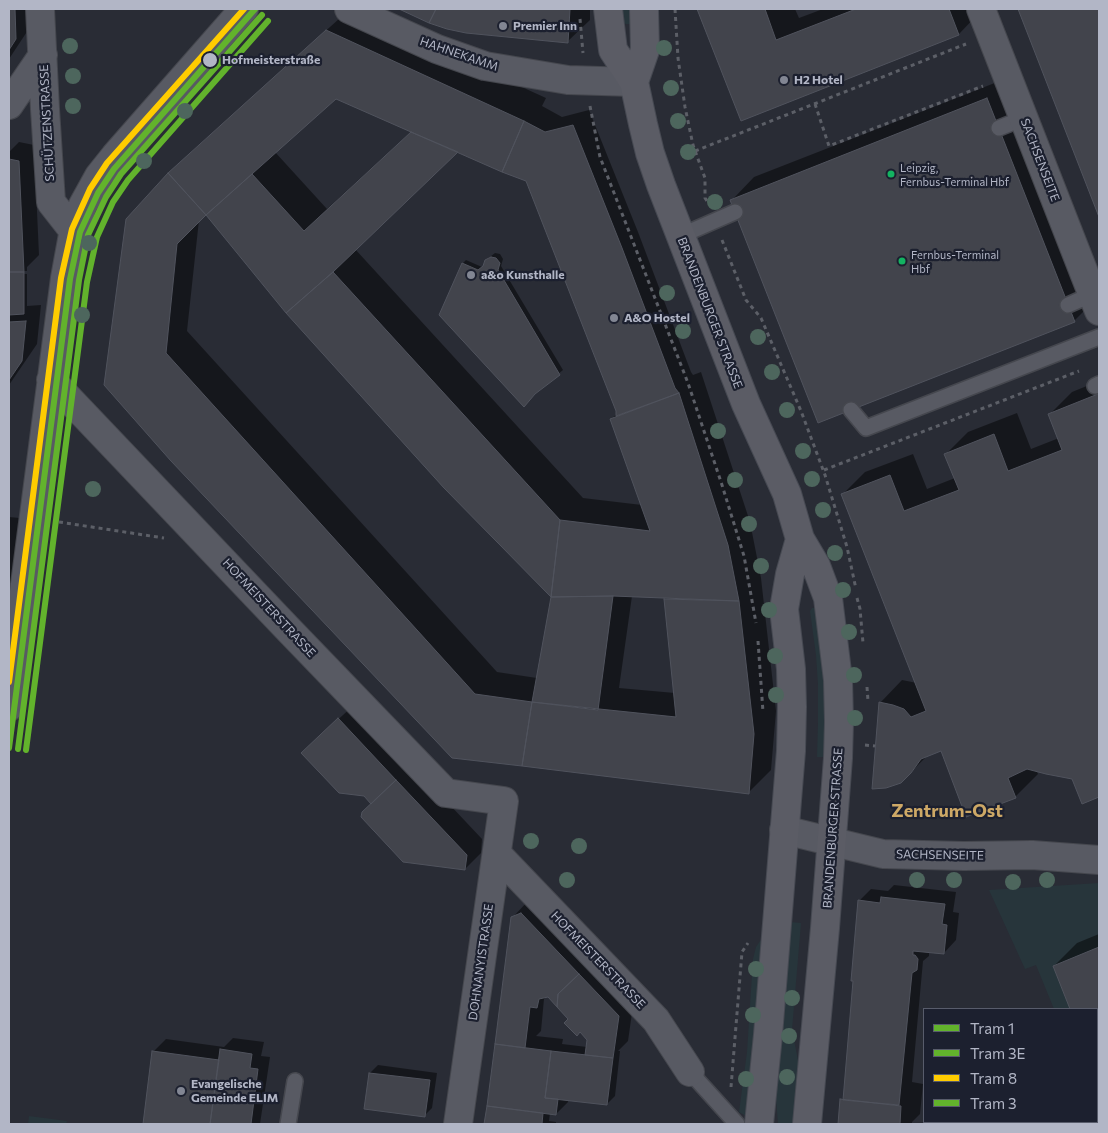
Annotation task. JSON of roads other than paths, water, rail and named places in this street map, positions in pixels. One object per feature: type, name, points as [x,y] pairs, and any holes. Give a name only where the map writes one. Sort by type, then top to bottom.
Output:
[{"type":"main road","name":"BRANDENBURGER STRASSE","points":[[608,9],[613,50],[634,82],[650,152],[680,236],[746,404],[787,494],[800,539],[816,566],[828,598],[836,656],[839,722],[838,758],[826,928],[807,1124]]},
{"type":"main road","points":[[634,82],[645,50],[644,9]]},
{"type":"main road","points":[[759,1124],[791,751],[791,669],[784,609],[790,574],[800,539]]},
{"type":"street","name":"SCHÜTZENSTRASSE","points":[[40,9],[51,202],[74,229]]},
{"type":"street","points":[[9,707],[65,278],[74,229],[83,205],[99,176],[114,156],[244,9]]},
{"type":"street","name":"HAHNEKAMM","points":[[349,9],[437,49],[485,66],[568,80],[634,82]]},
{"type":"street","name":"SACHSENSEITE","points":[[981,9],[1096,302]]},
{"type":"street","points":[[9,105],[43,55]]},
{"type":"street","name":"HOFMEISTERSTRASSE","points":[[52,380],[446,793],[504,801]]},
{"type":"street","name":"DOHNANYISTRASSE","points":[[458,1124],[504,801]]},
{"type":"street","name":"SACHSENSEITE","points":[[784,830],[883,854],[1032,855],[1099,860]]},
{"type":"street","name":"HOFMEISTERSTRASSE","points":[[497,854],[656,1020],[690,1072]]},
{"type":"lane","points":[[999,128],[1024,118]]},
{"type":"lane","points":[[680,236],[735,212]]},
{"type":"lane","points":[[1068,305],[1096,302]]},
{"type":"lane","points":[[851,410],[866,428],[1099,337]]},
{"type":"lane","points":[[690,1072],[733,1120]]},
{"type":"lane","points":[[288,1124],[294,1080]]},
{"type":"tram line","name":"8","points":[[9,682],[61,278],[72,229],[90,189],[107,163],[244,9]]},
{"type":"tram line","name":"1","points":[[9,748],[70,279],[80,232],[98,193],[114,169],[255,9]]},
{"type":"tram line","name":"3E","points":[[18,749],[79,280],[88,235],[106,197],[121,174],[262,15]]},
{"type":"tram line","name":"3","points":[[26,750],[87,282],[97,237],[113,202],[128,180],[268,21]]},
{"type":"place","name":"Premier Inn","points":[[503,26]]},
{"type":"place","name":"Hofmeisterstraße","points":[[210,60]]},
{"type":"place","name":"H2 Hotel","points":[[784,80]]},
{"type":"place","name":"Leipzig, Fernbus-Terminal Hbf","points":[[891,174]]},
{"type":"place","name":"Fernbus-Terminal Hbf","points":[[902,261]]},
{"type":"place","name":"a&o Kunsthalle","points":[[471,275]]},
{"type":"place","name":"A&O Hostel","points":[[614,318]]},
{"type":"place","name":"Evangelische Gemeinde ELIM","points":[[181,1091]]},
{"type":"district","name":"Zentrum-Ost","points":[[947,811]]}]
